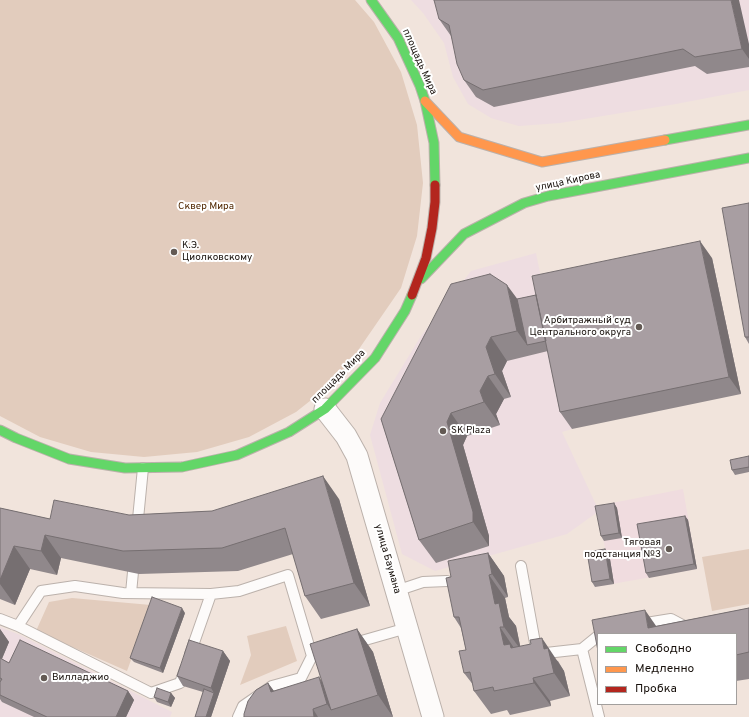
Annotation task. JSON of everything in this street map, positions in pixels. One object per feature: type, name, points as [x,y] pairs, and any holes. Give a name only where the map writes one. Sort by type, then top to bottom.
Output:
[{"type":"main road","name":"площадь Мира","points":[[0,430],[69,459],[125,468],[182,467],[237,455],[289,432],[325,409],[375,358],[405,311],[417,283],[426,258],[435,202],[434,143],[425,101],[420,86],[398,38],[371,0]]},
{"type":"main road","points":[[425,101],[459,137],[542,162],[749,125]]},
{"type":"main road","name":"улица Кирова","points":[[417,283],[464,234],[524,203],[548,196],[749,158]]},
{"type":"main road","points":[[6,443],[16,438]]},
{"type":"street","name":"улица Баумана","points":[[325,409],[346,436],[357,456],[433,717]]},
{"type":"lane","points":[[136,537],[142,468]]},
{"type":"lane","points":[[521,566],[537,654],[582,648],[597,636]]},
{"type":"lane","points":[[131,593],[133,572]]},
{"type":"lane","points":[[18,626],[41,591],[75,586],[131,593],[211,594],[240,591],[288,575],[312,656],[301,678],[272,686],[243,706],[238,717]]},
{"type":"lane","points":[[396,591],[423,582],[447,581]]},
{"type":"lane","points":[[0,619],[18,626],[151,693],[180,683],[211,594]]},
{"type":"lane","points":[[627,626],[671,619],[690,629],[698,628]]},
{"type":"lane","points":[[312,656],[407,628]]},
{"type":"lane","points":[[582,648],[599,717]]},
{"type":"shaded area","points":[[411,0],[749,0],[749,90],[676,104],[560,123],[519,126],[491,118],[468,104],[453,77],[444,43],[423,13]]},
{"type":"shaded area","points":[[536,253],[572,429],[562,432],[599,511],[567,534],[435,571],[402,554],[370,435],[380,403],[421,336],[471,271]]},
{"type":"shaded area","points":[[683,489],[697,569],[595,587],[606,553],[597,506]]},
{"type":"shaded area","name":"Вилладжио","points":[[0,627],[20,635],[172,712],[170,717],[0,717]]},
{"type":"green space","name":"Сквер Мира","points":[[0,0],[355,0],[374,22],[401,72],[417,125],[423,183],[417,236],[401,288],[339,378],[296,412],[249,437],[197,452],[144,457],[91,452],[40,437],[0,416]]},
{"type":"green space","points":[[749,549],[749,604],[712,611],[702,557]]},
{"type":"green space","points":[[72,598],[151,605],[127,671],[36,631],[49,602]]},
{"type":"green space","points":[[286,626],[297,661],[240,685],[251,655],[247,636]]},
{"type":"building","points":[[434,0],[731,0],[742,49],[695,57],[683,49],[483,90],[464,80],[457,64],[449,25],[439,19]]},
{"type":"building","points":[[749,203],[749,337],[745,337],[722,208]]},
{"type":"building","name":"Арбитражный суд Центрального округа","points":[[700,241],[729,377],[560,412],[532,276]]},
{"type":"building","name":"SK Plaza","points":[[490,274],[507,285],[517,331],[491,337],[486,347],[495,374],[488,376],[480,391],[484,402],[451,413],[447,422],[473,512],[473,522],[419,540],[381,419],[451,284]]},
{"type":"building","points":[[536,295],[546,341],[527,345],[517,299]]},
{"type":"building","points":[[749,456],[749,467],[732,470],[730,460]]},
{"type":"building","points":[[323,476],[354,583],[305,596],[285,528],[222,548],[123,551],[45,535],[41,551],[14,546],[0,580],[0,508],[50,519],[54,500],[129,515],[212,511]]},
{"type":"building","points":[[614,503],[619,533],[601,536],[595,506]]},
{"type":"building","name":"Тяговая подстанция №3","points":[[685,516],[694,564],[646,573],[637,524]]},
{"type":"building","points":[[605,549],[610,579],[592,582],[587,552]]},
{"type":"building","points":[[488,553],[492,574],[489,575],[495,604],[499,603],[504,627],[500,627],[504,645],[510,644],[511,648],[531,644],[530,640],[542,638],[544,649],[548,648],[554,673],[533,678],[534,683],[494,691],[493,687],[474,691],[470,672],[464,673],[459,651],[466,650],[459,617],[454,617],[446,578],[451,577],[448,561]]},
{"type":"building","points":[[152,597],[182,608],[160,668],[130,658]]},
{"type":"building","points":[[749,608],[749,652],[737,655],[737,633],[597,633],[597,646],[592,620],[645,610],[648,628]]},
{"type":"building","points":[[357,629],[378,695],[331,710],[310,644]]},
{"type":"building","name":"Вилладжио","points":[[20,640],[128,691],[116,717],[47,717],[0,695],[0,682],[2,679],[0,678],[0,658],[9,663]]},
{"type":"building","points":[[189,640],[223,651],[211,688],[177,676]]},
{"type":"building","points":[[319,677],[327,704],[313,709],[314,717],[244,717],[248,701],[256,690],[268,683],[271,692]]},
{"type":"building","points":[[157,688],[171,693],[168,702],[154,697]]},
{"type":"building","points":[[204,689],[214,693],[206,717],[195,717]]},
{"type":"traffic: fast","points":[[371,0],[398,38],[420,86],[425,101],[434,143],[435,185]]},
{"type":"traffic: fast","points":[[665,140],[749,125]]},
{"type":"traffic: fast","points":[[421,279],[464,234],[524,203],[548,196],[749,158]]},
{"type":"traffic: fast","points":[[0,430],[69,459],[125,468],[182,467],[237,455],[289,432],[325,409],[375,358],[405,311],[412,295]]},
{"type":"traffic: slow","points":[[425,101],[459,137],[542,162],[665,140]]},
{"type":"traffic: jam","points":[[412,295],[426,258],[432,228],[435,185]]},
{"type":"place","name":"К.Э. Циолковскому","points":[[174,252]]},
{"type":"place","name":"Арбитражный суд Центрального округа","points":[[639,327]]},
{"type":"place","name":"SK Plaza","points":[[443,431]]},
{"type":"place","name":"Тяговая подстанция №3","points":[[669,549]]},
{"type":"place","name":"Вилладжио","points":[[44,678]]}]
